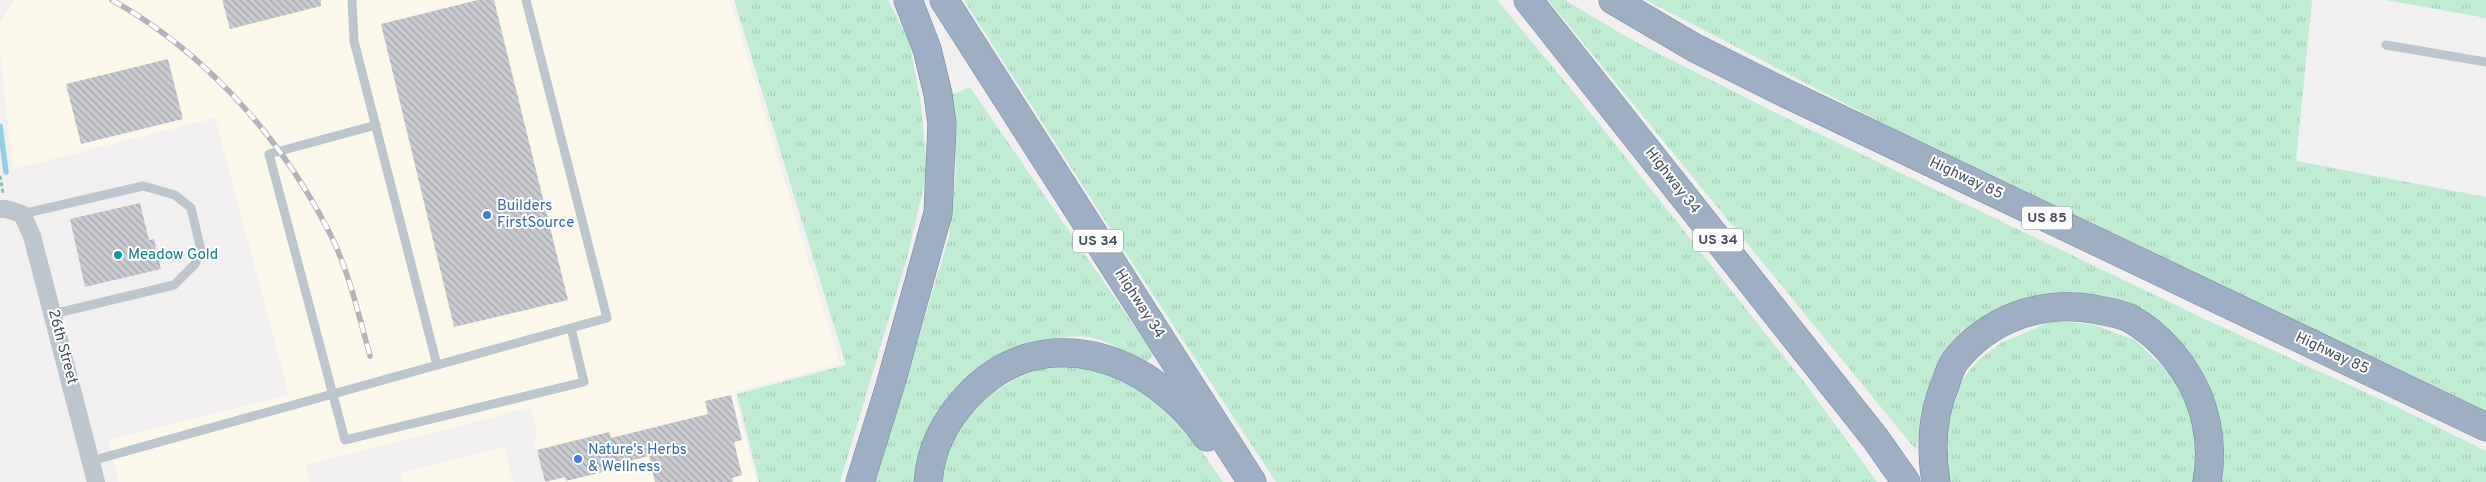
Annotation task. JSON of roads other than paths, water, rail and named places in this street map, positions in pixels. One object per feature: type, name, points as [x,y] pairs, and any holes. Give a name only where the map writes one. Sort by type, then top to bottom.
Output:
[{"type":"highway","points":[[860,482],[890,386],[938,213],[942,124],[938,94],[927,49],[908,0]]},
{"type":"highway","name":"Highway 34","points":[[944,0],[1252,482]]},
{"type":"highway","name":"Highway 34","points":[[1528,0],[1869,430],[1906,482]]},
{"type":"highway","name":"Highway 85","points":[[1613,0],[1695,48],[1781,91],[2486,427]]},
{"type":"highway","points":[[1936,482],[1932,428],[1939,399],[1954,362],[1980,337],[2007,318],[2034,309],[2070,305],[2128,318],[2147,330],[2175,356],[2193,383],[2203,409],[2209,445],[2207,482]]},
{"type":"highway","points":[[928,482],[930,464],[942,430],[950,416],[979,384],[994,373],[1020,360],[1065,352],[1087,354],[1132,368],[1166,392],[1203,432],[1238,482]]},
{"type":"street","points":[[0,210],[6,209],[22,214]]},
{"type":"street","name":"26th Street","points":[[22,214],[32,236],[96,482]]},
{"type":"lane","points":[[352,0],[354,41],[437,365]]},
{"type":"lane","points":[[91,461],[607,318],[526,0]]},
{"type":"lane","points":[[2386,45],[2486,62]]},
{"type":"lane","points":[[376,125],[269,154],[345,440],[584,382],[571,328]]},
{"type":"lane","points":[[22,214],[144,186],[175,195],[191,208],[201,250],[196,264],[174,285],[53,314]]},
{"type":"waterway","points":[[0,126],[6,172]]},
{"type":"railway","points":[[112,0],[177,44],[207,70],[235,98],[285,159],[307,192],[334,241],[352,290],[370,356]]},
{"type":"place","name":"Builders FirstSource","points":[[487,215]]},
{"type":"place","name":"Meadow Gold","points":[[118,255]]},
{"type":"place","name":"Nature's Herbs & Wellness","points":[[578,459]]}]
